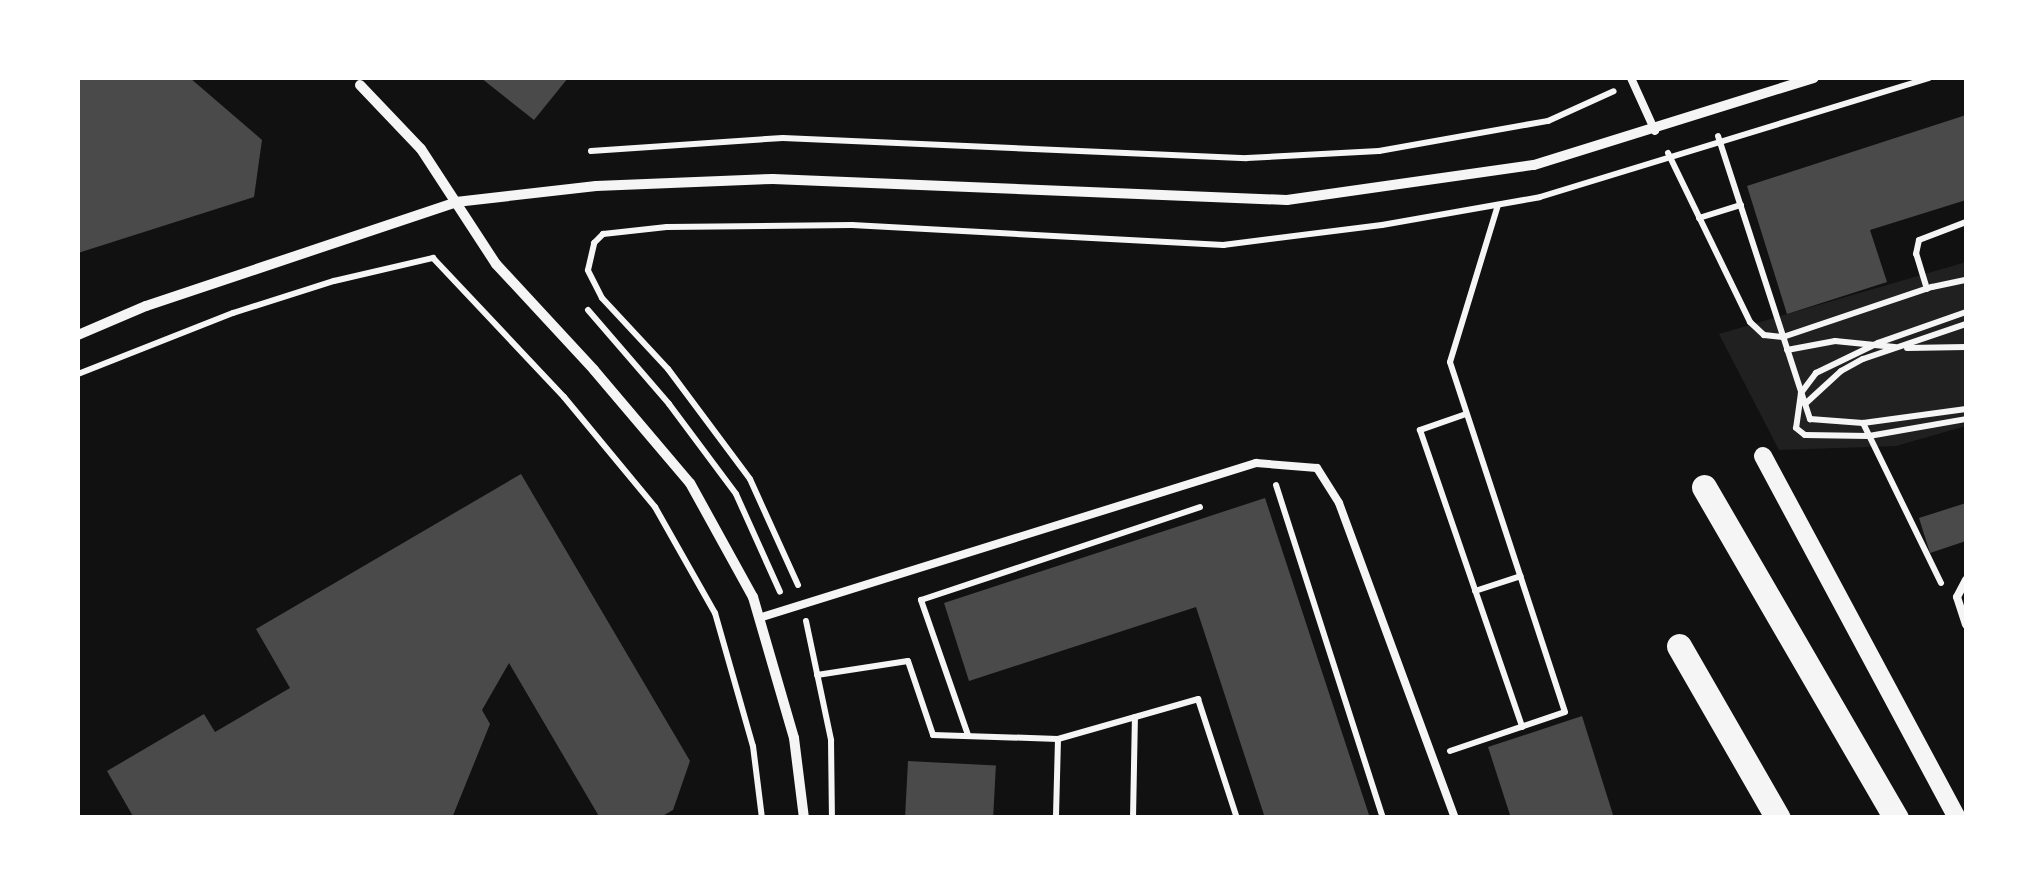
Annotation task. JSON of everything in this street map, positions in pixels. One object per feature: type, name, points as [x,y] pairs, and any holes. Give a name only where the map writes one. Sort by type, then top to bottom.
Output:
[{"type":"main road","points":[[1704,487],[1896,818]]},
{"type":"main road","points":[[1679,646],[1778,818]]},
{"type":"street","points":[[78,335],[163,300],[456,202],[596,186],[773,180],[1287,200],[1534,165],[1654,131],[1814,78]]},
{"type":"street","points":[[360,85],[421,150],[496,264],[594,370],[690,483],[754,597],[794,738],[804,818]]},
{"type":"street","points":[[1763,456],[1957,818]]},
{"type":"lane","points":[[1632,80],[1654,131]]},
{"type":"lane","points":[[759,618],[1256,463],[1318,468],[1339,503],[1456,818]]},
{"type":"lane","points":[[1966,580],[1958,597],[1966,625]]},
{"type":"path","points":[[591,150],[783,138],[1247,158],[1379,151],[1548,121],[1632,80]]},
{"type":"path","points":[[1711,112],[1804,404],[1814,422],[1863,423],[1966,408]]},
{"type":"path","points":[[1654,131],[1750,322],[1764,335],[1783,337],[1927,288],[1966,280]]},
{"type":"path","points":[[1433,756],[1565,712],[1450,362],[1498,204]]},
{"type":"path","points":[[1699,218],[1741,205]]},
{"type":"path","points":[[1927,288],[1916,254],[1919,240],[1966,222]]},
{"type":"path","points":[[603,234],[594,242],[588,270],[602,298],[668,370],[750,478],[797,578],[831,740],[832,818]]},
{"type":"path","points":[[78,374],[234,313],[334,281],[433,258],[564,397],[655,507],[715,613],[754,746],[762,818]]},
{"type":"path","points":[[1966,312],[1878,343],[1816,372],[1801,393],[1796,428],[1805,435],[1869,436],[1966,419]]},
{"type":"path","points":[[1804,404],[1840,371],[1966,324]]},
{"type":"path","points":[[1787,350],[1835,341],[1899,348],[1966,347]]},
{"type":"path","points":[[1466,414],[1420,430],[1522,727]]},
{"type":"path","points":[[1863,423],[1930,570],[1958,597]]},
{"type":"path","points":[[1256,488],[1275,482],[1382,818]]},
{"type":"path","points":[[968,736],[921,600],[1219,501]]},
{"type":"path","points":[[1476,592],[1521,576]]},
{"type":"path","points":[[818,675],[908,661],[933,736],[1058,739],[1198,699],[1238,818]]},
{"type":"path","points":[[1133,818],[1135,717]]},
{"type":"path","points":[[1056,818],[1058,739]]},
{"type":"shaded area","points":[[1966,262],[1966,426],[1896,446],[1779,450],[1719,334]]},
{"type":"building","points":[[78,78],[190,78],[262,140],[254,197],[78,253]]},
{"type":"building","points":[[481,78],[568,78],[534,120]]},
{"type":"building","points":[[1966,115],[1966,200],[1870,230],[1887,282],[1787,314],[1747,186]]},
{"type":"building","points":[[521,474],[690,761],[673,810],[659,818],[600,818],[509,663],[482,710],[490,724],[452,818],[134,818],[107,771],[204,714],[215,732],[290,688],[256,629]]},
{"type":"building","points":[[1265,498],[1370,818],[1265,818],[1196,607],[969,681],[944,603]]},
{"type":"building","points":[[1966,503],[1966,541],[1930,553],[1919,518]]},
{"type":"building","points":[[1582,716],[1614,818],[1511,818],[1488,747]]},
{"type":"building","points":[[908,761],[996,766],[993,818],[905,818]]}]
